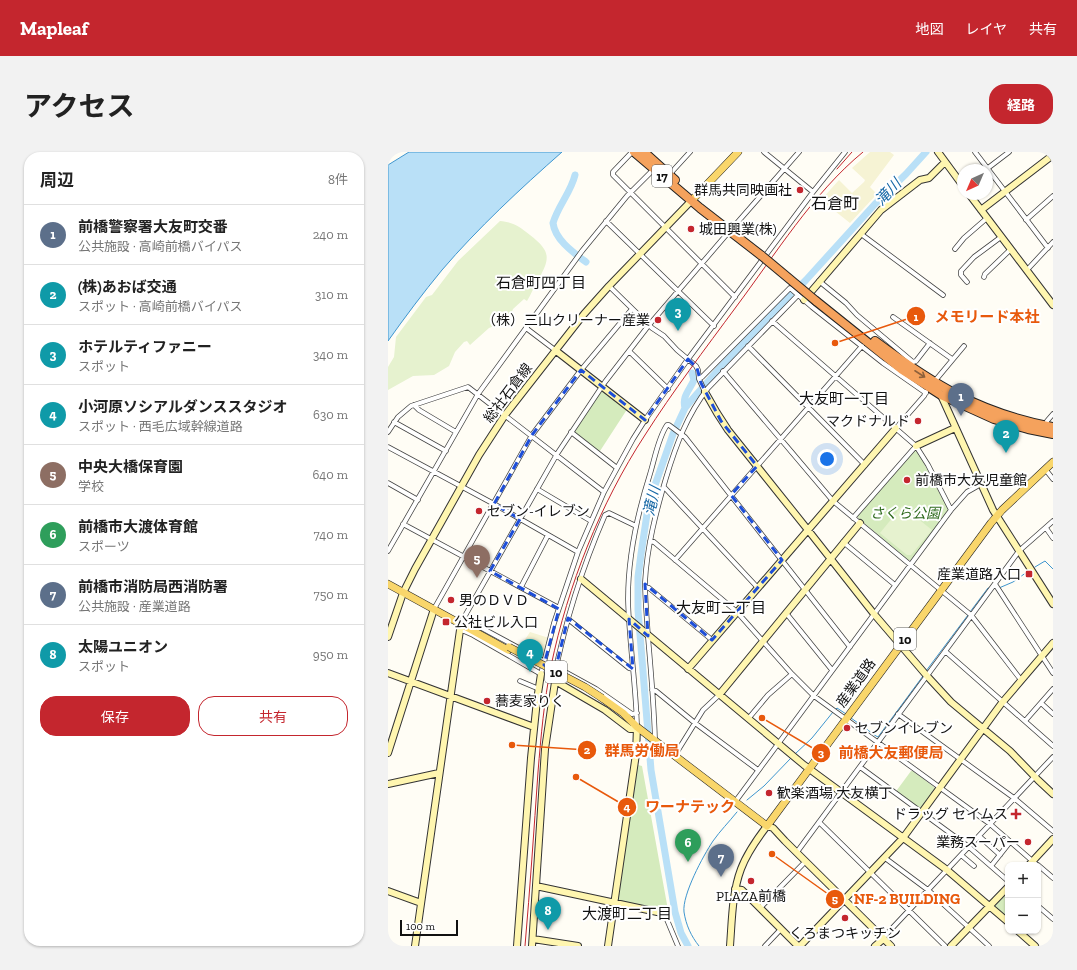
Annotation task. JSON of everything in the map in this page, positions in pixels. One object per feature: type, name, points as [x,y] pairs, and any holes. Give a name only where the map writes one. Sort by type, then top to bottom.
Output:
[{"type":"highway","name":"17","points":[[633,152],[818,299],[902,370],[931,387],[941,395],[974,411],[1028,429],[1053,434]]},
{"type":"highway","name":"17","points":[[644,152],[693,199]]},
{"type":"highway","name":"17","points":[[931,387],[963,398],[992,411],[1017,419],[1049,426]]},
{"type":"main road","points":[[693,199],[738,152]]},
{"type":"main road","name":"産業道路","points":[[767,826],[996,516],[1053,462]]},
{"type":"main road","name":"10","points":[[388,584],[585,687],[627,717],[639,728],[767,826]]},
{"type":"street","points":[[633,152],[612,173],[630,193],[735,297]]},
{"type":"street","points":[[669,175],[690,152]]},
{"type":"street","points":[[764,152],[813,192]]},
{"type":"street","points":[[736,224],[799,152]]},
{"type":"street","points":[[975,152],[985,164]]},
{"type":"street","points":[[993,164],[1009,152]]},
{"type":"street","points":[[517,946],[534,728],[539,689],[559,608],[578,552],[604,492],[645,420],[688,359],[842,153]]},
{"type":"street","points":[[940,153],[957,178]]},
{"type":"street","points":[[981,210],[1053,155]]},
{"type":"street","points":[[804,300],[888,203],[920,180],[929,178],[945,162]]},
{"type":"street","points":[[389,549],[478,394],[582,251],[630,193],[654,169]]},
{"type":"street","points":[[993,175],[1048,248]]},
{"type":"street","points":[[1026,220],[1053,196]]},
{"type":"street","name":"総社石倉線","points":[[388,636],[411,575],[479,455],[506,415],[584,314],[640,253],[693,199]]},
{"type":"street","points":[[974,200],[1053,305]]},
{"type":"street","points":[[955,249],[964,238],[987,218]]},
{"type":"street","points":[[606,221],[714,326]]},
{"type":"street","points":[[545,662],[459,620],[490,571],[557,454],[602,386],[649,325],[727,234]]},
{"type":"street","points":[[861,234],[943,295]]},
{"type":"street","points":[[967,282],[961,275],[961,271],[974,257],[1001,237]]},
{"type":"street","points":[[1027,270],[1053,242]]},
{"type":"street","points":[[984,277],[985,274],[1010,249]]},
{"type":"street","points":[[819,281],[913,362],[916,361],[930,343]]},
{"type":"street","points":[[609,286],[649,325],[664,336],[672,346],[697,368],[700,381],[728,430],[874,614],[926,676],[951,702],[1015,756],[1053,794]]},
{"type":"street","points":[[700,381],[702,377],[790,288],[903,378],[931,387]]},
{"type":"street","points":[[654,739],[645,587],[650,541],[655,515],[680,433],[705,391],[798,295]]},
{"type":"street","points":[[388,753],[434,609],[532,435],[581,370],[632,309]]},
{"type":"street","points":[[893,317],[952,359]]},
{"type":"street","points":[[772,321],[916,446],[928,465],[951,510]]},
{"type":"street","points":[[526,328],[645,420]]},
{"type":"street","points":[[748,346],[865,465]]},
{"type":"street","points":[[675,560],[862,346]]},
{"type":"street","points":[[688,669],[865,465],[964,346]]},
{"type":"street","points":[[629,351],[668,389]]},
{"type":"street","points":[[723,372],[833,502],[910,565],[942,589],[971,615],[1021,680]]},
{"type":"street","points":[[388,432],[400,415],[414,405],[465,387],[470,388],[557,454],[604,492]]},
{"type":"street","points":[[941,395],[996,516],[1053,604]]},
{"type":"street","points":[[414,405],[419,410],[456,432]]},
{"type":"street","points":[[1049,426],[1047,421],[1053,414]]},
{"type":"street","points":[[394,422],[446,451]]},
{"type":"street","points":[[608,946],[639,728],[633,669],[629,578],[636,526],[659,445],[666,427],[669,425],[680,433],[850,646]]},
{"type":"street","points":[[853,518],[916,446],[955,428]]},
{"type":"street","points":[[571,432],[617,468]]},
{"type":"street","points":[[388,447],[494,504],[578,552]]},
{"type":"street","points":[[1046,469],[1053,479]]},
{"type":"street","points":[[388,483],[418,500]]},
{"type":"street","points":[[735,802],[951,510],[967,492],[981,484]]},
{"type":"street","points":[[664,487],[758,588]]},
{"type":"street","points":[[537,489],[591,521]]},
{"type":"street","points":[[532,946],[545,749],[556,667],[572,601],[594,541],[606,514],[609,513],[636,526]]},
{"type":"street","points":[[797,852],[1019,551],[1053,522]]},
{"type":"street","points":[[675,755],[703,710],[719,695],[860,523]]},
{"type":"street","points":[[403,524],[559,608]]},
{"type":"street","points":[[1046,528],[1053,538]]},
{"type":"street","points":[[521,587],[548,536]]},
{"type":"street","points":[[650,541],[654,542],[737,612],[792,674],[814,696],[990,824],[1032,862]]},
{"type":"street","points":[[843,542],[895,585]]},
{"type":"street","points":[[581,579],[809,769],[947,870],[1005,919]]},
{"type":"street","points":[[995,584],[1053,673]]},
{"type":"street","points":[[645,587],[649,588],[712,640]]},
{"type":"street","points":[[786,613],[832,670]]},
{"type":"street","points":[[568,619],[629,668],[633,669]]},
{"type":"street","points":[[415,946],[460,630],[473,635],[542,674]]},
{"type":"street","points":[[735,888],[742,890],[799,946],[903,838],[960,758],[1003,702],[1053,643]]},
{"type":"street","points":[[945,651],[1053,746]]},
{"type":"street","points":[[556,667],[602,692],[632,714],[637,713]]},
{"type":"street","points":[[388,673],[534,728]]},
{"type":"street","points":[[748,719],[768,695],[792,674]]},
{"type":"street","points":[[520,681],[539,689]]},
{"type":"street","points":[[555,682],[605,710],[630,729],[639,728]]},
{"type":"street","points":[[1025,721],[1053,689]]},
{"type":"street","points":[[652,690],[656,691],[695,723],[758,770]]},
{"type":"street","points":[[1041,703],[1053,714]]},
{"type":"street","points":[[898,714],[1014,798],[1053,831]]},
{"type":"street","points":[[875,946],[1053,757]]},
{"type":"street","points":[[860,767],[969,847],[1005,878]]},
{"type":"street","points":[[388,784],[439,773]]},
{"type":"street","points":[[819,822],[945,946]]},
{"type":"street","points":[[767,826],[772,828],[797,852],[843,901]]},
{"type":"street","points":[[767,826],[770,831],[803,864],[891,946]]},
{"type":"street","name":"産業道路","points":[[730,946],[735,888],[747,855],[767,826]]},
{"type":"street","points":[[979,836],[1000,854]]},
{"type":"street","points":[[1036,862],[1053,839]]},
{"type":"street","points":[[991,866],[1010,842]]},
{"type":"street","points":[[961,855],[974,866]]},
{"type":"street","points":[[885,858],[928,890],[989,946]]},
{"type":"street","points":[[760,908],[803,864]]},
{"type":"street","points":[[1041,869],[1053,878]]},
{"type":"street","points":[[536,886],[662,913],[666,917],[678,946]]},
{"type":"street","points":[[951,946],[1005,890]]},
{"type":"street","points":[[388,891],[421,903]]},
{"type":"street","points":[[1041,909],[1053,919]]},
{"type":"street","points":[[765,946],[781,929]]},
{"type":"street","points":[[1021,934],[1035,946]]},
{"type":"street","points":[[533,939],[578,946]]},
{"type":"street","points":[[882,939],[886,946]]},
{"type":"highlighted area","points":[[688,359],[697,368],[701,383],[721,421],[757,466],[731,495],[782,560],[712,640],[645,584],[648,636],[629,619],[633,669],[568,618],[555,671],[544,665],[559,609],[490,571],[520,519],[494,504],[532,435],[581,370],[645,420]]},
{"type":"shaded area","points":[[870,152],[890,152],[894,155],[870,187],[877,194],[850,223],[821,200],[839,180],[852,193],[864,182],[865,180],[852,168]]},
{"type":"shaded area","points":[[530,632],[549,638],[543,659],[520,647]]},
{"type":"green space","points":[[500,221],[509,222],[520,227],[542,246],[547,256],[541,274],[527,301],[524,299],[513,309],[510,317],[489,328],[470,345],[467,341],[464,342],[455,352],[449,366],[434,375],[413,376],[388,390],[388,367],[394,357],[396,337],[426,297],[432,295],[458,261]]},
{"type":"green space","points":[[601,392],[604,392],[626,409],[626,411],[600,451],[598,451],[575,434],[575,431]]},
{"type":"green space","name":"さくら公園","points":[[915,450],[917,450],[948,511],[912,560],[908,560],[858,518],[858,515]]},
{"type":"green space","points":[[902,506],[932,530],[911,555],[907,555],[880,533]]},
{"type":"green space","points":[[638,765],[642,766],[668,910],[618,900]]},
{"type":"green space","points":[[911,771],[935,789],[922,808],[919,808],[897,792]]},
{"type":"green space","points":[[1005,894],[1005,916],[994,907],[994,905]]},
{"type":"water","points":[[409,152],[562,152],[500,209],[456,254],[428,287],[388,341],[388,165]]},
{"type":"waterway","name":"滝川","points":[[688,946],[681,933],[675,912],[651,770],[638,610],[638,577],[641,554],[647,514],[654,488],[673,434],[685,408],[719,369],[806,280],[875,204],[926,152]]},
{"type":"waterway","points":[[575,175],[571,187],[553,223],[554,229],[561,240],[586,262]]},
{"type":"waterway","points":[[685,408],[684,400],[694,380],[692,373]]},
{"type":"waterway","points":[[1035,567],[1045,561],[1053,569]]},
{"type":"waterway","points":[[999,588],[1013,582],[1027,572]]},
{"type":"waterway","points":[[970,612],[989,588]]},
{"type":"waterway","points":[[926,671],[968,615]]},
{"type":"waterway","points":[[851,718],[878,737],[923,676]]},
{"type":"waterway","points":[[835,710],[837,708],[846,714]]},
{"type":"waterway","points":[[795,754],[812,738],[833,712]]},
{"type":"waterway","points":[[747,800],[764,786],[791,758]]},
{"type":"waterway","points":[[699,946],[689,930],[686,921],[684,912],[686,896],[694,876],[713,841],[737,812]]},
{"type":"railway","points":[[837,169],[852,152]]},
{"type":"railway","points":[[525,946],[539,759],[546,692],[558,636],[567,605],[576,576],[600,517],[629,461],[678,386],[795,225],[828,186],[863,152]]},
{"type":"place","name":"群馬共同映画社","points":[[800,190]]},
{"type":"place","name":"城田興業(株)","points":[[691,229]]},
{"type":"place","name":"（株）三山クリーナー産業","points":[[658,320]]},
{"type":"place","name":"ホテルティファニー","points":[[678,331]]},
{"type":"place","name":"メモリード本社","points":[[835,343]]},
{"type":"place","name":"前橋警察署大友町交番","points":[[961,416]]},
{"type":"place","name":"マクドナルド","points":[[918,421]]},
{"type":"place","name":"(株)あおば交通","points":[[1006,453]]},
{"type":"place","name":"前橋市大友児童館","points":[[907,480]]},
{"type":"place","name":"セブン-イレブン","points":[[479,511]]},
{"type":"place","name":"産業道路入口","points":[[1029,574]]},
{"type":"place","name":"中央大橋保育園","points":[[477,578]]},
{"type":"place","name":"男のＤＶＤ","points":[[451,600]]},
{"type":"place","name":"公社ビル入口","points":[[446,622]]},
{"type":"place","name":"小河原ソシアルダンススタジオ","points":[[530,672]]},
{"type":"place","name":"蕎麦家りく","points":[[487,701]]},
{"type":"place","name":"前橋大友郵便局","points":[[762,718]]},
{"type":"place","name":"セブンイレブン","points":[[847,728]]},
{"type":"place","name":"群馬労働局","points":[[512,745]]},
{"type":"place","name":"ワーナテック","points":[[576,777]]},
{"type":"place","name":"歓楽酒場 大友横丁","points":[[769,793]]},
{"type":"place","name":"ドラッグ セイムス","points":[[1016,814]]},
{"type":"place","name":"業務スーパー","points":[[1028,842]]},
{"type":"place","name":"NF-2 BUILDING","points":[[772,854]]},
{"type":"place","name":"前橋市大渡体育館","points":[[688,862]]},
{"type":"place","name":"前橋市消防局西消防署","points":[[721,877]]},
{"type":"place","name":"PLAZA前橋","points":[[751,881]]},
{"type":"place","name":"くろまつキッチン","points":[[845,918]]},
{"type":"place","name":"太陽ユニオン","points":[[548,930]]},
{"type":"district","name":"石倉町","points":[[835,203]]},
{"type":"district","name":"石倉町四丁目","points":[[541,283]]},
{"type":"district","name":"大友町一丁目","points":[[844,399]]},
{"type":"district","name":"大友町二丁目","points":[[721,608]]},
{"type":"district","name":"大渡町二丁目","points":[[627,914]]}]
